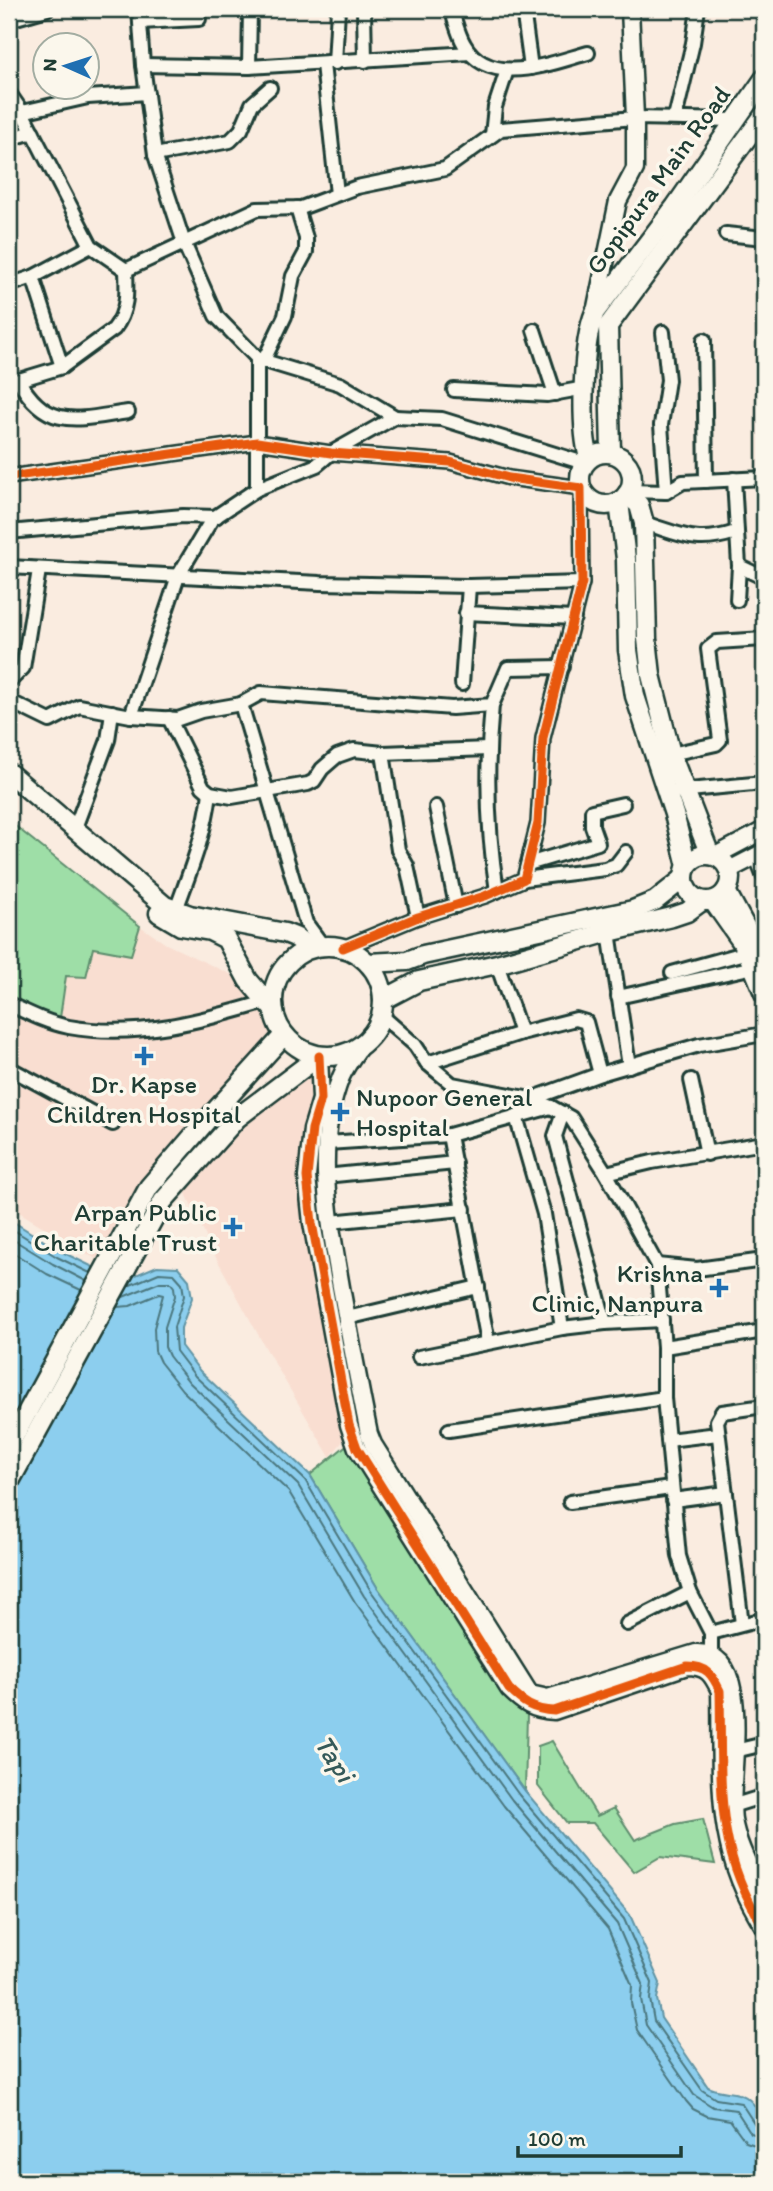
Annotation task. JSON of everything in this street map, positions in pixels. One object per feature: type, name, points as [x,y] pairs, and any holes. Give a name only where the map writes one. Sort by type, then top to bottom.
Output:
[{"type":"main road","name":"Gopipura Main Road","points":[[587,460],[583,423],[589,334],[595,313],[675,207],[764,79]]},
{"type":"main road","name":"Gopipura Main Road","points":[[608,326],[764,115]]},
{"type":"main road","points":[[608,326],[611,453]]},
{"type":"main road","points":[[611,453],[618,456],[629,467],[632,483],[625,496],[612,505],[596,504],[590,500],[581,488],[579,479],[587,460],[596,454],[611,453]]},
{"type":"main road","points":[[625,496],[639,505],[644,523],[648,657],[671,754],[687,890],[714,898],[748,929],[764,993]]},
{"type":"main road","points":[[382,1008],[419,981],[497,964],[680,915],[714,898],[730,878],[726,864],[713,856],[675,791],[635,696],[628,650],[625,496]]},
{"type":"main road","points":[[9,773],[165,906],[191,915],[285,933],[317,947],[343,948],[357,954],[376,974],[382,1008],[372,1034],[349,1053],[334,1057],[318,1056],[294,1045],[284,1035],[269,1005],[248,980],[226,939],[210,931],[181,926],[160,914],[9,787]]},
{"type":"main road","points":[[368,963],[407,961],[424,955],[633,910],[656,901],[697,857],[713,856]]},
{"type":"main road","points":[[269,1005],[282,972],[298,955],[317,947]]},
{"type":"main road","points":[[9,1446],[149,1187],[284,1035]]},
{"type":"main road","points":[[9,1483],[163,1201],[237,1118],[318,1056]]},
{"type":"street","points":[[9,20],[47,9]]},
{"type":"street","points":[[139,9],[146,93],[155,155],[184,243],[216,316],[261,359],[340,384],[395,417],[442,419],[587,460]]},
{"type":"street","points":[[249,66],[250,9]]},
{"type":"street","points":[[337,194],[329,63],[338,9]]},
{"type":"street","points":[[364,9],[365,61]]},
{"type":"street","points":[[451,9],[463,43],[470,53],[480,62],[494,68],[531,68],[588,53]]},
{"type":"street","points":[[523,9],[531,68]]},
{"type":"street","name":"Gopipura Main Road","points":[[608,326],[595,313],[618,201],[635,169],[630,9]]},
{"type":"street","points":[[675,118],[693,43],[698,9]]},
{"type":"street","points":[[140,22],[199,19]]},
{"type":"street","points":[[143,65],[249,66],[470,53]]},
{"type":"street","points":[[492,135],[495,107],[507,70]]},
{"type":"street","points":[[155,155],[230,141],[241,130],[252,104],[270,88]]},
{"type":"street","points":[[9,93],[22,111],[91,246],[126,270]]},
{"type":"street","points":[[22,111],[88,97],[146,93]]},
{"type":"street","points":[[126,270],[257,209],[297,208],[357,187],[445,169],[501,129],[635,118],[735,120]]},
{"type":"street","points":[[9,139],[33,132]]},
{"type":"street","points":[[257,489],[261,359],[285,316],[293,276],[306,252],[306,238],[297,208]]},
{"type":"street","points":[[726,234],[764,238]]},
{"type":"street","points":[[9,285],[33,277],[91,246]]},
{"type":"street","points":[[126,270],[127,300],[120,321],[105,337],[62,367],[14,382],[36,406],[54,416],[81,419],[128,412]]},
{"type":"street","points":[[33,277],[62,367]]},
{"type":"street","points":[[534,330],[555,394]]},
{"type":"street","points":[[663,332],[668,380],[661,425],[666,492]]},
{"type":"street","points":[[704,340],[706,481]]},
{"type":"street","points":[[454,390],[536,395],[585,388]]},
{"type":"street","points":[[131,716],[178,576],[212,519],[257,489],[317,465],[331,453],[395,417]]},
{"type":"street","points":[[9,477],[257,442],[331,453],[450,462],[509,478],[581,488],[582,583],[543,738],[538,823],[524,880]]},
{"type":"street","points":[[625,496],[666,492],[683,482],[764,478]]},
{"type":"street","points":[[734,479],[739,566],[737,600]]},
{"type":"street","points":[[9,532],[183,516],[216,517]]},
{"type":"street","points":[[644,523],[698,539],[718,538],[736,532]]},
{"type":"street","points":[[739,566],[764,578]]},
{"type":"street","points":[[9,567],[320,583],[469,586],[582,583]]},
{"type":"street","points":[[9,682],[23,668],[39,570]]},
{"type":"street","points":[[462,684],[469,586]]},
{"type":"street","points":[[466,613],[574,618]]},
{"type":"street","points":[[671,754],[716,744],[720,740],[708,649],[717,642],[764,639]]},
{"type":"street","points":[[497,891],[490,845],[488,749],[492,705],[508,668],[562,667]]},
{"type":"street","points":[[9,702],[50,721],[79,706],[131,716],[178,719],[201,711],[241,704],[261,693],[452,708],[492,705]]},
{"type":"street","points":[[241,704],[306,923],[317,947]]},
{"type":"street","points":[[75,828],[108,740],[112,712]]},
{"type":"street","points":[[169,718],[203,787],[210,793],[225,797],[267,792],[314,781],[321,769],[343,752],[488,749]]},
{"type":"street","points":[[383,753],[398,850],[407,866],[418,917]]},
{"type":"street","points":[[675,791],[764,783]]},
{"type":"street","points":[[176,910],[200,845],[210,793]]},
{"type":"street","points":[[528,864],[598,843],[592,826],[592,811],[623,804]]},
{"type":"street","points":[[436,807],[456,906]]},
{"type":"street","points":[[713,856],[764,830]]},
{"type":"street","points":[[343,948],[418,917],[456,906],[524,880],[605,869],[616,865],[626,852]]},
{"type":"street","points":[[729,870],[760,853],[764,877]]},
{"type":"street","points":[[609,932],[629,1066]]},
{"type":"street","points":[[618,997],[755,961]]},
{"type":"street","points":[[673,973],[755,961]]},
{"type":"street","points":[[497,964],[521,1033]]},
{"type":"street","points":[[9,1004],[68,1027],[139,1031],[269,1005]]},
{"type":"street","points":[[382,1008],[415,1045],[427,1063],[452,1084],[531,1099],[571,1118],[606,1173],[657,1265],[664,1347],[664,1398],[679,1556],[690,1592],[711,1633],[708,1661],[720,1692],[721,1804],[727,1842],[738,1879],[761,1904]]},
{"type":"street","points":[[427,1063],[521,1033],[581,1019],[586,1022],[600,1074]]},
{"type":"street","points":[[531,1099],[600,1074],[699,1045],[764,1034]]},
{"type":"street","points":[[361,1045],[341,1076],[327,1143],[325,1176],[330,1222],[347,1318],[373,1444],[530,1694],[548,1698],[696,1654],[708,1661]]},
{"type":"street","points":[[318,1056],[321,1099],[312,1129],[307,1161],[312,1223],[353,1437],[362,1457],[509,1689],[523,1703],[538,1710],[554,1711],[687,1666],[721,1661],[733,1693],[735,1751],[732,1806],[737,1837],[761,1904],[764,1927]]},
{"type":"street","points":[[9,1068],[113,1124]]},
{"type":"street","points":[[691,1080],[707,1153]]},
{"type":"street","points":[[327,1143],[449,1135],[516,1116],[557,1110]]},
{"type":"street","points":[[557,1110],[555,1136],[605,1323]]},
{"type":"street","points":[[516,1116],[541,1203],[562,1328]]},
{"type":"street","points":[[449,1135],[488,1342]]},
{"type":"street","points":[[606,1173],[764,1143]]},
{"type":"street","points":[[325,1176],[455,1163]]},
{"type":"street","points":[[330,1222],[464,1209]]},
{"type":"street","points":[[657,1265],[697,1269],[764,1260]]},
{"type":"street","points":[[347,1318],[478,1287]]},
{"type":"street","points":[[419,1357],[562,1328],[662,1320]]},
{"type":"street","points":[[664,1347],[764,1331]]},
{"type":"street","points":[[449,1430],[664,1398]]},
{"type":"street","points":[[742,1624],[718,1421],[722,1412],[764,1406]]},
{"type":"street","points":[[668,1440],[718,1434]]},
{"type":"street","points":[[570,1502],[672,1494],[726,1493]]},
{"type":"street","points":[[627,1624],[690,1592]]},
{"type":"street","points":[[711,1633],[764,1619]]},
{"type":"street","points":[[735,1751],[764,1744]]},
{"type":"street","points":[[732,1806],[764,1796]]},
{"type":"shaded area","points":[[140,926],[166,944],[245,981],[270,1012],[278,1035],[145,1184],[96,1259],[9,1206],[9,998],[66,976],[93,948],[131,954]]},
{"type":"shaded area","points":[[314,1066],[315,1098],[306,1129],[347,1436],[330,1457],[213,1252],[182,1185],[239,1120]]},
{"type":"green space","points":[[9,821],[140,926],[131,955],[93,948],[86,977],[66,976],[60,1018],[9,999]]},
{"type":"green space","points":[[349,1443],[527,1715],[525,1791],[377,1587],[310,1475]]},
{"type":"green space","points":[[552,1741],[597,1816],[614,1808],[635,1840],[675,1824],[703,1819],[715,1864],[660,1857],[634,1872],[593,1823],[567,1823],[538,1786],[538,1746]]},
{"type":"water","name":"Tapi","points":[[9,1219],[60,1251],[122,1281],[157,1266],[178,1267],[189,1280],[192,1298],[181,1328],[181,1346],[200,1371],[310,1475],[377,1587],[525,1791],[630,1915],[660,1983],[657,1999],[661,2018],[708,2087],[743,2095],[759,2114],[765,2148],[764,2182],[9,2182]]},
{"type":"cycle path","points":[[9,477],[257,442],[331,453],[450,462],[509,478],[581,488],[582,583],[543,738],[538,823],[524,879],[485,896],[418,917],[343,948]]},
{"type":"cycle path","points":[[319,1056],[321,1099],[312,1129],[307,1177],[312,1223],[349,1425],[357,1448],[509,1689],[524,1702],[540,1709],[554,1711],[687,1666],[704,1669],[711,1676],[720,1691],[721,1784],[728,1841],[748,1898],[764,1927]]},
{"type":"place","name":"Dr. Kapse Children Hospital","points":[[144,1056]]},
{"type":"place","name":"Nupoor General Hospital","points":[[340,1112]]},
{"type":"place","name":"Arpan Public Charitable Trust","points":[[233,1227]]},
{"type":"place","name":"Krishna Clinic, Nanpura","points":[[719,1288]]}]
